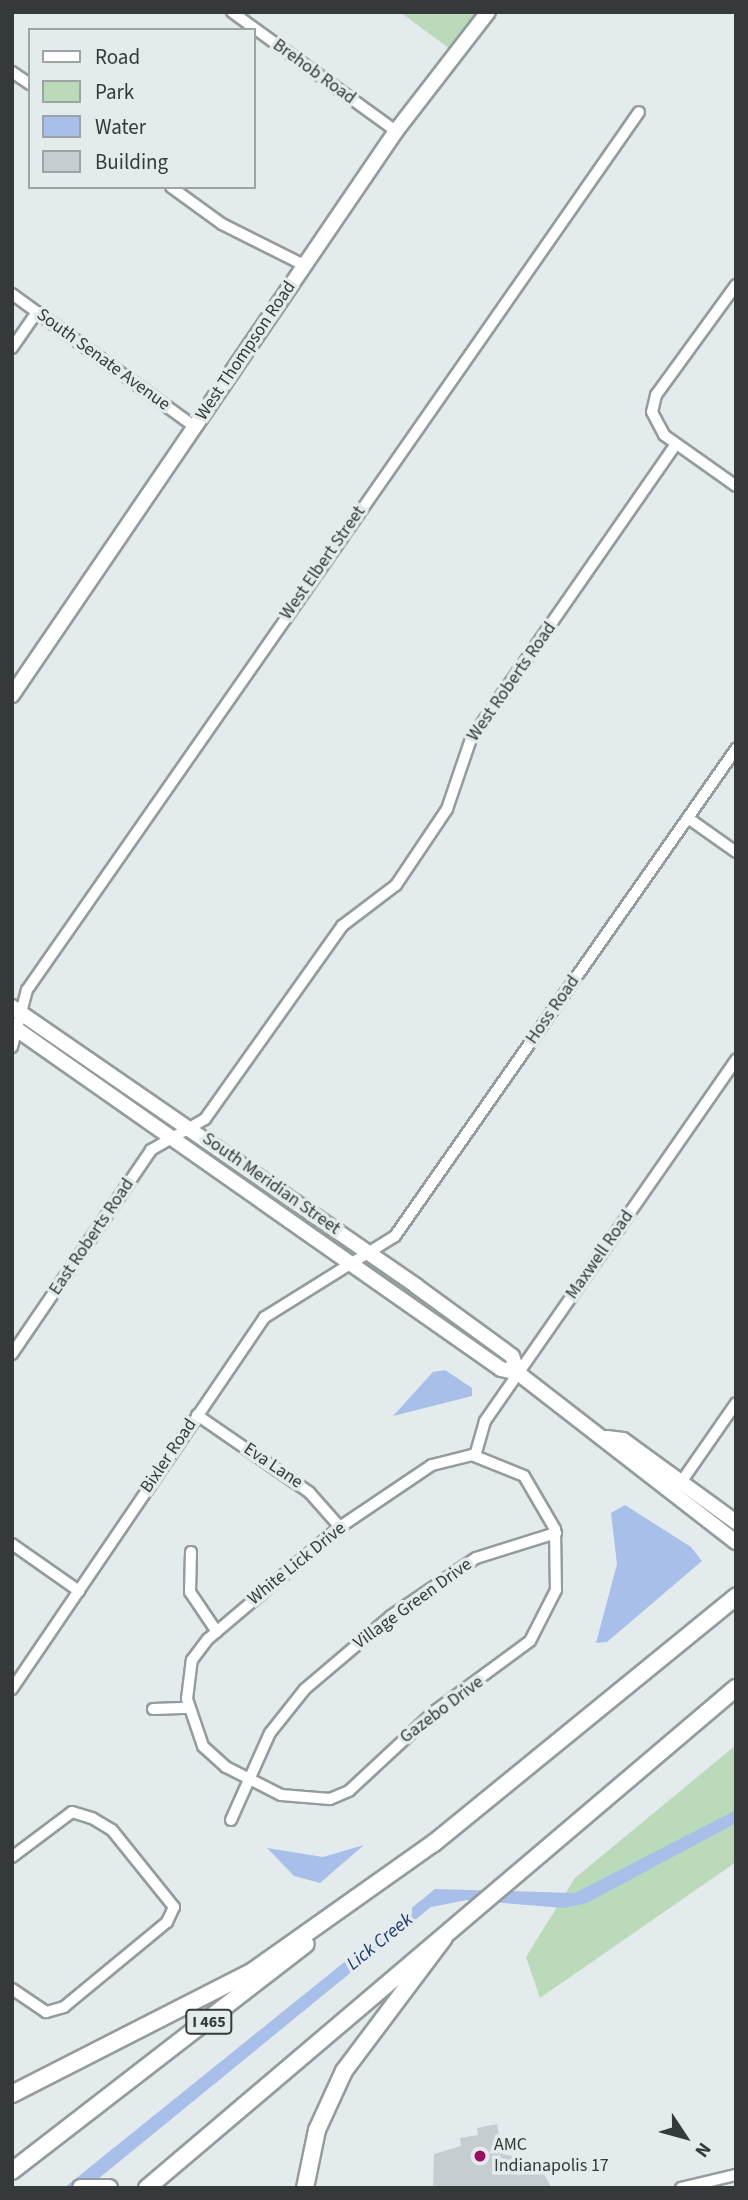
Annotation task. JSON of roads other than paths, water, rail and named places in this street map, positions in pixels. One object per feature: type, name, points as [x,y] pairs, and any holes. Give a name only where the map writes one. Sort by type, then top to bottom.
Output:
[{"type":"highway","name":"I 465","points":[[12,2171],[400,1867],[736,1597]]},
{"type":"highway","points":[[147,2188],[455,1921],[528,1864],[736,1688]]},
{"type":"highway","points":[[12,2094],[239,1979],[400,1867]]},
{"type":"highway","points":[[305,2188],[317,2130],[344,2071],[406,1996],[455,1921]]},
{"type":"highway","points":[[81,2188],[108,2188]]},
{"type":"main road","name":"West Thompson Road","points":[[12,695],[396,131],[488,12]]},
{"type":"main road","name":"South Meridian Street","points":[[16,1019],[182,1130],[361,1258],[501,1369],[518,1373],[607,1438],[614,1453],[736,1542]]},
{"type":"main road","name":"South Meridian Street","points":[[16,1019],[182,1130],[361,1258]]},
{"type":"main road","name":"South Meridian Street","points":[[607,1438],[623,1440],[736,1522]]},
{"type":"street","name":"Brehob Road","points":[[232,12],[254,28]]},
{"type":"street","name":"Brehob Road","points":[[256,29],[396,131]]},
{"type":"street","points":[[12,72],[28,83]]},
{"type":"street","name":"West Elbert Street","points":[[12,1046],[16,1019],[27,990],[639,112]]},
{"type":"street","points":[[174,189],[222,224],[304,265]]},
{"type":"street","points":[[735,284],[654,399],[655,425],[676,444],[736,486]]},
{"type":"street","name":"South Senate Avenue","points":[[12,294],[195,427]]},
{"type":"street","points":[[12,348],[37,312]]},
{"type":"street","name":"West Roberts Road","points":[[182,1130],[342,926],[399,881],[447,809],[467,746],[676,444]]},
{"type":"street","name":"Hoss Road","points":[[361,1258],[395,1236],[736,749]]},
{"type":"street","points":[[688,818],[736,852]]},
{"type":"street","name":"Maxwell Road","points":[[475,1456],[485,1421],[736,1060]]},
{"type":"street","name":"East Roberts Road","points":[[12,1353],[151,1150],[182,1130]]},
{"type":"street","name":"Bixler Road","points":[[12,1689],[271,1310],[361,1258]]},
{"type":"street","points":[[671,1496],[736,1403]]},
{"type":"street","name":"Eva Lane","points":[[197,1415],[309,1492],[340,1527]]},
{"type":"street","points":[[475,1456],[524,1475],[556,1533]]},
{"type":"street","name":"White Lick Drive","points":[[253,1778],[226,1767],[203,1746],[189,1707],[192,1660],[217,1632],[340,1527],[432,1465],[475,1456]]},
{"type":"street","name":"Gazebo Drive","points":[[253,1778],[300,1801],[349,1791],[425,1720],[530,1641],[556,1590],[556,1533]]},
{"type":"street","name":"Village Green Drive","points":[[231,1820],[285,1713],[373,1630],[476,1558],[556,1533]]},
{"type":"street","points":[[12,1544],[79,1591]]},
{"type":"street","points":[[191,1552],[190,1592],[217,1632]]},
{"type":"street","points":[[153,1709],[189,1707]]},
{"type":"street","points":[[12,1857],[72,1812],[92,1818],[111,1830],[174,1907],[167,1922],[64,2007],[46,2012],[12,1989]]},
{"type":"street","points":[[681,2188],[736,2175]]},
{"type":"water","points":[[445,1370],[472,1388],[472,1396],[393,1416],[433,1372]]},
{"type":"water","points":[[625,1505],[691,1547],[702,1561],[607,1642],[596,1643],[617,1564],[611,1513]]},
{"type":"water","name":"Lick Creek","points":[[736,1810],[736,1823],[587,1903],[564,1908],[467,1900],[431,1907],[87,2188],[64,2188],[435,1889],[575,1893]]},
{"type":"water","points":[[364,1845],[320,1883],[294,1876],[267,1848],[323,1857]]},
{"type":"place","name":"AMC Indianapolis 17","points":[[480,2156]]}]
